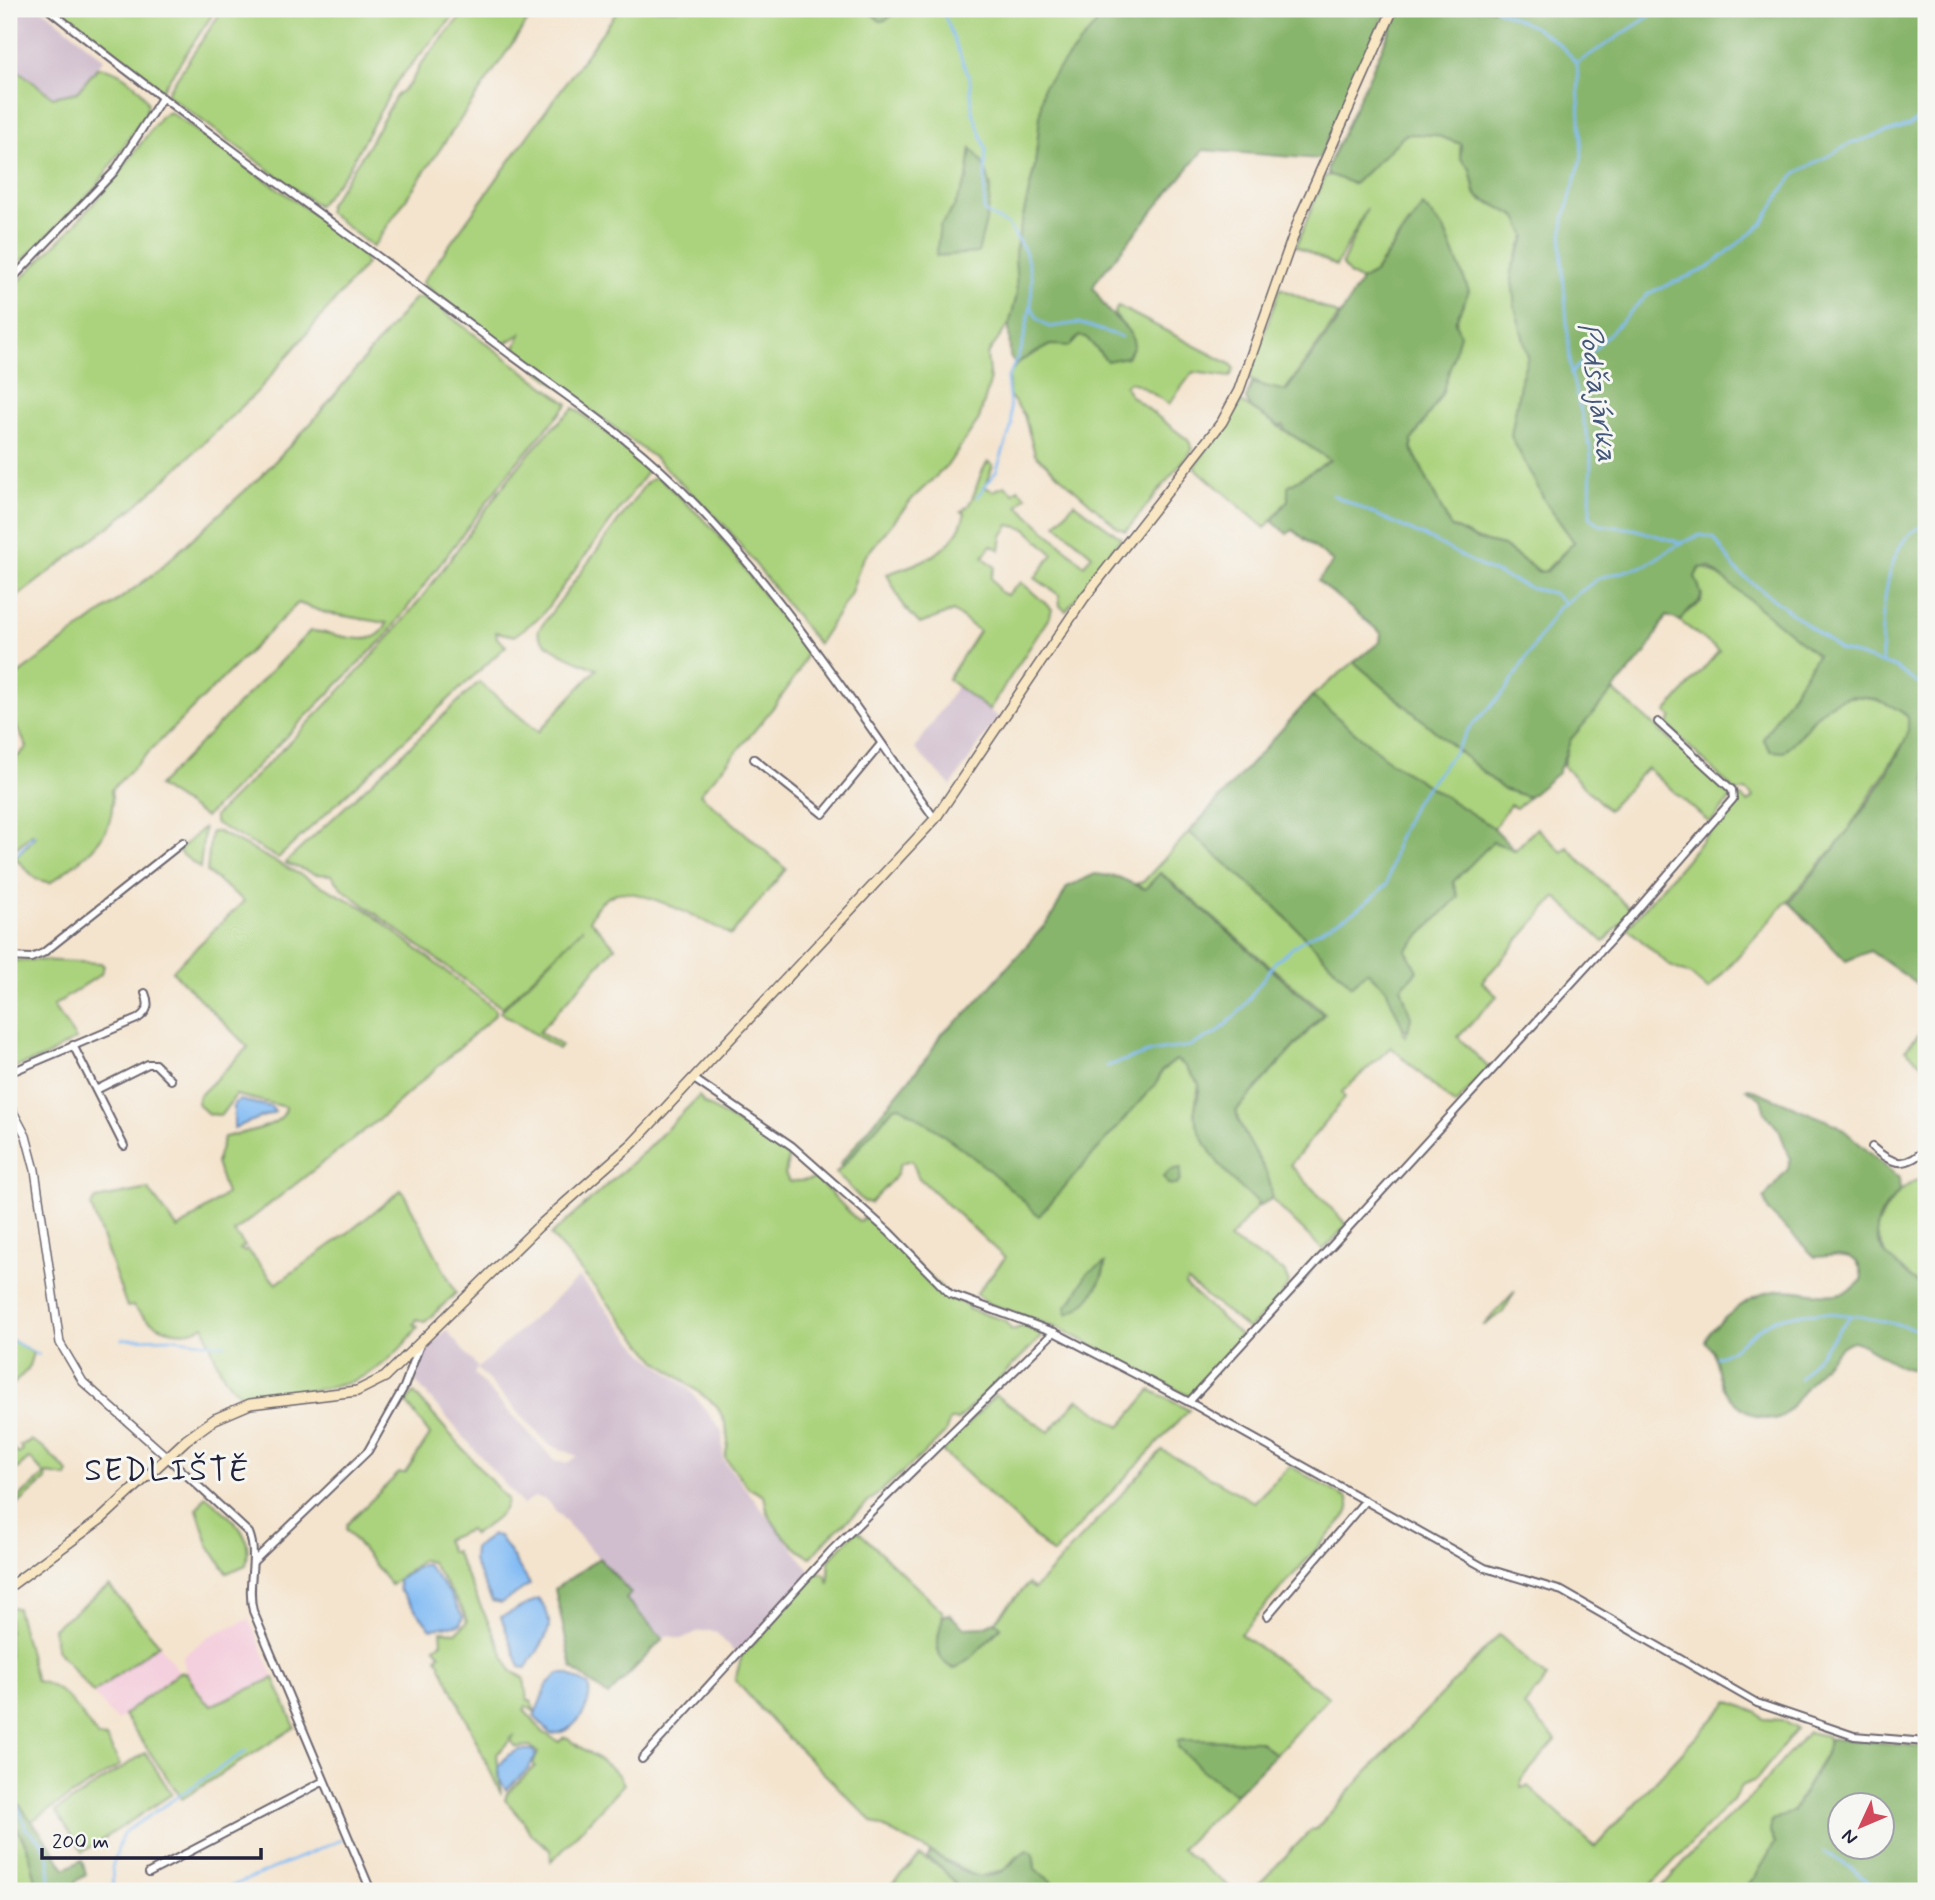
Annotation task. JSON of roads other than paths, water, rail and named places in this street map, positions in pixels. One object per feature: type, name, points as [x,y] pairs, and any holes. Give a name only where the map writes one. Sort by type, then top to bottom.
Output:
[{"type":"main road","points":[[9,1587],[111,1511],[200,1428],[235,1408],[261,1402],[343,1394],[372,1385],[393,1371],[538,1227],[633,1143],[935,820],[1084,598],[1222,422],[1239,390],[1300,216],[1394,9]]},
{"type":"street","points":[[48,9],[162,98],[319,211],[656,466],[720,532],[810,645],[935,820]]},
{"type":"street","points":[[9,282],[114,172],[162,98]]},
{"type":"street","points":[[1189,1402],[1611,940],[1733,799],[1731,790],[1658,722]]},
{"type":"street","points":[[754,759],[823,814],[881,744]]},
{"type":"street","points":[[9,957],[31,958],[43,953],[183,842]]},
{"type":"street","points":[[9,1073],[142,1016],[148,1001],[145,993]]},
{"type":"street","points":[[73,1045],[124,1146]]},
{"type":"street","points":[[96,1090],[148,1064],[155,1064],[171,1080]]},
{"type":"street","points":[[694,1079],[792,1146],[888,1232],[950,1294],[1054,1332],[1189,1402],[1485,1567],[1562,1591],[1654,1641],[1757,1703],[1854,1737],[1926,1742]]},
{"type":"street","points":[[9,1104],[26,1136],[35,1170],[55,1316],[64,1351],[83,1382],[99,1399],[243,1525],[253,1541],[253,1562],[249,1574],[253,1611],[371,1891]]},
{"type":"street","points":[[1872,1147],[1896,1164],[1909,1163],[1926,1148]]},
{"type":"street","points":[[642,1759],[859,1522],[1054,1332]]},
{"type":"street","points":[[253,1562],[368,1451],[404,1387],[420,1345]]},
{"type":"street","points":[[1267,1616],[1365,1501]]},
{"type":"street","points":[[149,1873],[324,1781]]},
{"type":"water","points":[[239,1100],[271,1107],[275,1112],[234,1128],[234,1104]]},
{"type":"water","points":[[492,1535],[499,1536],[530,1584],[502,1603],[492,1601],[473,1561],[474,1548]]},
{"type":"water","points":[[421,1565],[427,1565],[450,1594],[463,1617],[460,1624],[431,1629],[399,1590],[398,1580]]},
{"type":"water","points":[[538,1599],[548,1618],[547,1634],[526,1668],[520,1667],[501,1617]]},
{"type":"water","points":[[559,1674],[568,1674],[589,1686],[589,1695],[579,1719],[567,1729],[551,1734],[534,1716],[548,1683]]},
{"type":"water","points":[[519,1750],[532,1750],[536,1755],[528,1769],[506,1790],[500,1780],[499,1766],[508,1755]]},
{"type":"waterway","points":[[942,9],[970,80],[972,110],[986,149],[984,212],[1008,225],[1025,251],[1032,279],[1031,305],[1022,347],[1007,380],[1012,425],[996,472],[977,497]]},
{"type":"waterway","points":[[1496,9],[1550,37],[1576,63]]},
{"type":"waterway","name":"Podšajárka","points":[[1661,9],[1577,63],[1582,156],[1564,219],[1561,247],[1571,373],[1591,450],[1590,517],[1601,525],[1634,529],[1681,543],[1701,535],[1714,538],[1738,572],[1840,650],[1894,667],[1926,689]]},
{"type":"waterway","points":[[1572,372],[1649,293],[1708,268],[1762,224],[1786,185],[1798,172],[1852,143],[1910,125],[1926,112]]},
{"type":"waterway","points":[[1031,305],[1037,318],[1049,327],[1078,323],[1122,337]]},
{"type":"waterway","points":[[1333,495],[1434,541],[1478,565],[1530,588],[1553,593],[1564,603]]},
{"type":"waterway","points":[[1882,663],[1885,596],[1894,561],[1908,536],[1926,524]]},
{"type":"waterway","points":[[1107,1066],[1154,1051],[1190,1046],[1217,1033],[1242,1009],[1275,962],[1301,941],[1352,913],[1378,893],[1387,884],[1397,840],[1416,800],[1454,753],[1468,730],[1506,690],[1558,608],[1599,578],[1644,566],[1681,543]]},
{"type":"waterway","points":[[9,863],[34,835]]},
{"type":"waterway","points":[[1717,1357],[1733,1349],[1768,1323],[1794,1315],[1852,1315],[1926,1332]]},
{"type":"waterway","points":[[1800,1378],[1851,1315]]},
{"type":"waterway","points":[[122,1339],[171,1338],[225,1345]]},
{"type":"waterway","points":[[9,1339],[39,1355]]},
{"type":"waterway","points":[[104,1891],[113,1888],[112,1867],[123,1833],[246,1751]]},
{"type":"waterway","points":[[9,1796],[19,1808],[26,1829],[42,1842],[49,1858],[50,1891]]},
{"type":"waterway","points":[[220,1891],[341,1840]]},
{"type":"waterway","points":[[1823,1851],[1850,1867],[1880,1891]]},
{"type":"district","name":"SEDLIŠTĚ","points":[[167,1469]]}]
